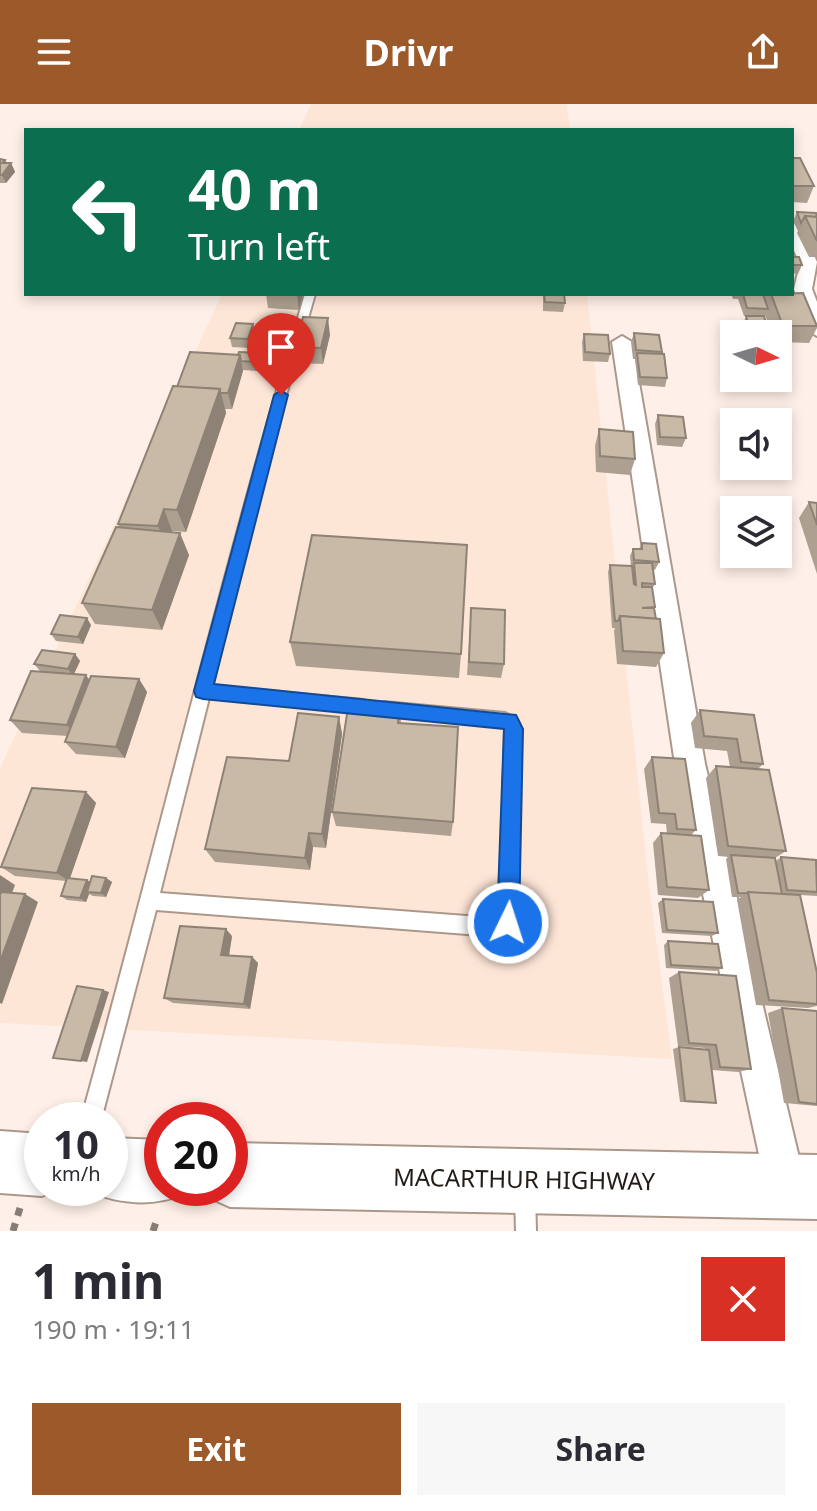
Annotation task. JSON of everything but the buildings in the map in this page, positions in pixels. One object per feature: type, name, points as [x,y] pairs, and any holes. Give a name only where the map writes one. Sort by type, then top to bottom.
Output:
[{"type":"highway","points":[[0,1162],[24,1164]]},
{"type":"highway","name":"MACARTHUR HIGHWAY","points":[[248,1177],[525,1205],[802,1187]]},
{"type":"street","points":[[794,231],[809,264],[803,289],[817,330]]},
{"type":"street","points":[[622,342],[690,764],[802,1187]]},
{"type":"lane","points":[[96,1102],[273,420],[309,296]]},
{"type":"lane","points":[[150,901],[493,927],[508,923],[510,916],[513,729],[509,721],[203,691]]},
{"type":"shaded area","points":[[311,104],[567,104],[570,128],[300,128]]},
{"type":"shaded area","points":[[221,296],[587,296],[649,886],[672,1059],[0,1023],[0,768]]},
{"type":"route","points":[[281,395],[203,691],[509,721],[513,729],[508,923]]}]
